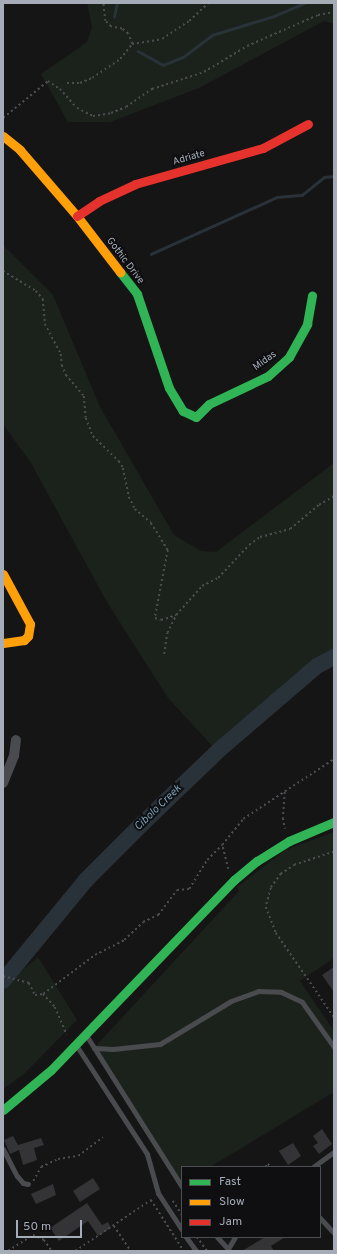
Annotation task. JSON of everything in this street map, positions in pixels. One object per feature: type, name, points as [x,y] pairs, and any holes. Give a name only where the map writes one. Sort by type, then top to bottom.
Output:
[{"type":"street","name":"Adriate","points":[[77,216],[99,200],[135,184],[263,148],[308,124]]},
{"type":"street","name":"Gothic Drive","points":[[3,136],[20,150],[77,216],[137,294],[174,400],[183,411],[196,417]]},
{"type":"street","name":"Midas","points":[[196,417],[209,404],[268,376],[289,357],[307,324],[312,295]]},
{"type":"street","points":[[3,574],[29,617],[32,639],[20,642],[3,643]]},
{"type":"street","points":[[3,783],[12,763],[16,740]]},
{"type":"street","points":[[3,1110],[31,1089],[234,880],[257,861],[289,841],[334,822]]},
{"type":"lane","points":[[94,1048],[113,1049],[160,1044],[231,1001],[258,991],[281,992],[302,1002],[334,1047]]},
{"type":"lane","points":[[85,1034],[181,1185]]},
{"type":"lane","points":[[75,1045],[147,1154],[159,1194],[181,1228]]},
{"type":"lane","points":[[3,1149],[17,1176],[23,1183],[28,1184]]},
{"type":"lane","points":[[313,1166],[334,1152]]},
{"type":"lane","points":[[321,1219],[334,1233]]},
{"type":"lane","points":[[187,1238],[196,1251]]},
{"type":"lane","points":[[218,1238],[228,1249],[234,1238]]},
{"type":"path","points":[[103,3],[105,21],[112,27],[122,29],[128,34],[132,44]]},
{"type":"path","points":[[67,82],[80,82],[92,78],[120,59],[132,44],[162,39],[189,21],[208,3]]},
{"type":"path","points":[[3,118],[48,81],[60,89],[82,111],[93,116],[111,113],[126,107],[152,89],[204,72],[254,42],[318,15],[334,12]]},
{"type":"path","points":[[3,271],[36,291],[43,299],[45,324],[61,354],[62,365],[66,375],[84,396],[86,418],[93,436],[119,461],[123,468],[129,497],[136,509],[151,523],[168,550],[155,618],[161,620],[176,615]]},
{"type":"path","points":[[164,654],[167,633],[176,615],[202,586],[218,578],[249,545],[260,537],[290,529],[319,505],[334,496]]},
{"type":"path","points":[[3,976],[29,983],[35,995],[43,994],[95,954],[124,940],[143,922],[158,915],[177,890],[189,889],[206,860],[222,845],[243,819],[334,759]]},
{"type":"path","points":[[285,792],[283,818],[289,841]]},
{"type":"path","points":[[222,845],[224,863],[234,880]]},
{"type":"path","points":[[334,852],[295,866],[281,874],[271,888],[266,907],[276,933],[334,1017]]},
{"type":"path","points":[[43,994],[55,1007],[67,1034],[75,1045]]},
{"type":"path","points":[[28,1184],[36,1180],[41,1167],[58,1159],[78,1156],[103,1137]]},
{"type":"path","points":[[75,1251],[114,1226],[159,1194]]},
{"type":"path","points":[[151,1200],[184,1251]]},
{"type":"path","points":[[114,1226],[131,1251]]},
{"type":"path","points":[[8,1251],[33,1235],[44,1240],[52,1251]]},
{"type":"path","points":[[198,1238],[207,1251]]},
{"type":"shaded area","points":[[87,3],[334,3],[334,24],[324,21],[199,88],[110,122],[68,122],[41,74],[87,42],[92,27]]},
{"type":"shaded area","points":[[3,245],[53,295],[100,407],[174,535],[201,551],[216,552],[334,463],[334,652],[306,670],[239,726],[217,751],[168,698],[107,602],[31,463],[3,424]]},
{"type":"shaded area","points":[[334,832],[334,958],[300,981],[334,1031],[334,1092],[212,1166],[181,1166],[181,1182],[94,1048],[239,891],[237,887],[285,850]]},
{"type":"shaded area","points":[[38,957],[77,1020],[24,1074],[3,1089],[3,987]]},
{"type":"building","points":[[334,967],[334,992],[322,975]]},
{"type":"building","points":[[322,1129],[332,1144],[319,1154],[313,1146],[318,1143],[313,1136]]},
{"type":"building","points":[[13,1136],[18,1145],[41,1138],[44,1145],[34,1148],[37,1160],[23,1165],[19,1150],[10,1154],[4,1140]]},
{"type":"building","points":[[293,1143],[301,1156],[288,1165],[279,1151]]},
{"type":"building","points":[[93,1178],[100,1189],[80,1202],[73,1191]]},
{"type":"building","points":[[53,1184],[56,1195],[36,1204],[31,1194]]},
{"type":"building","points":[[87,1203],[102,1225],[108,1222],[111,1228],[98,1236],[88,1221],[59,1241],[50,1228]]},
{"type":"building","points":[[263,1238],[283,1238],[271,1246],[274,1251],[242,1251]]},
{"type":"waterway","points":[[114,17],[117,3]]},
{"type":"waterway","points":[[138,51],[163,65],[183,57],[212,35],[274,16],[304,3]]},
{"type":"waterway","points":[[151,254],[277,197],[302,195],[324,177],[334,176]]},
{"type":"waterway","name":"Cibolo Creek","points":[[3,981],[85,881],[143,823],[219,750],[317,666],[334,657]]},
{"type":"traffic: fast","points":[[120,272],[137,294],[169,388],[183,411],[196,417],[209,404],[268,376],[289,357],[307,324],[312,295]]},
{"type":"traffic: fast","points":[[3,1110],[51,1070],[234,880],[257,861],[289,841],[334,822]]},
{"type":"traffic: slow","points":[[3,136],[20,150],[77,216],[120,272]]},
{"type":"traffic: slow","points":[[3,574],[30,624],[28,636],[24,640],[3,643]]},
{"type":"traffic: jam","points":[[77,216],[99,201],[135,184],[263,148],[308,124]]}]
